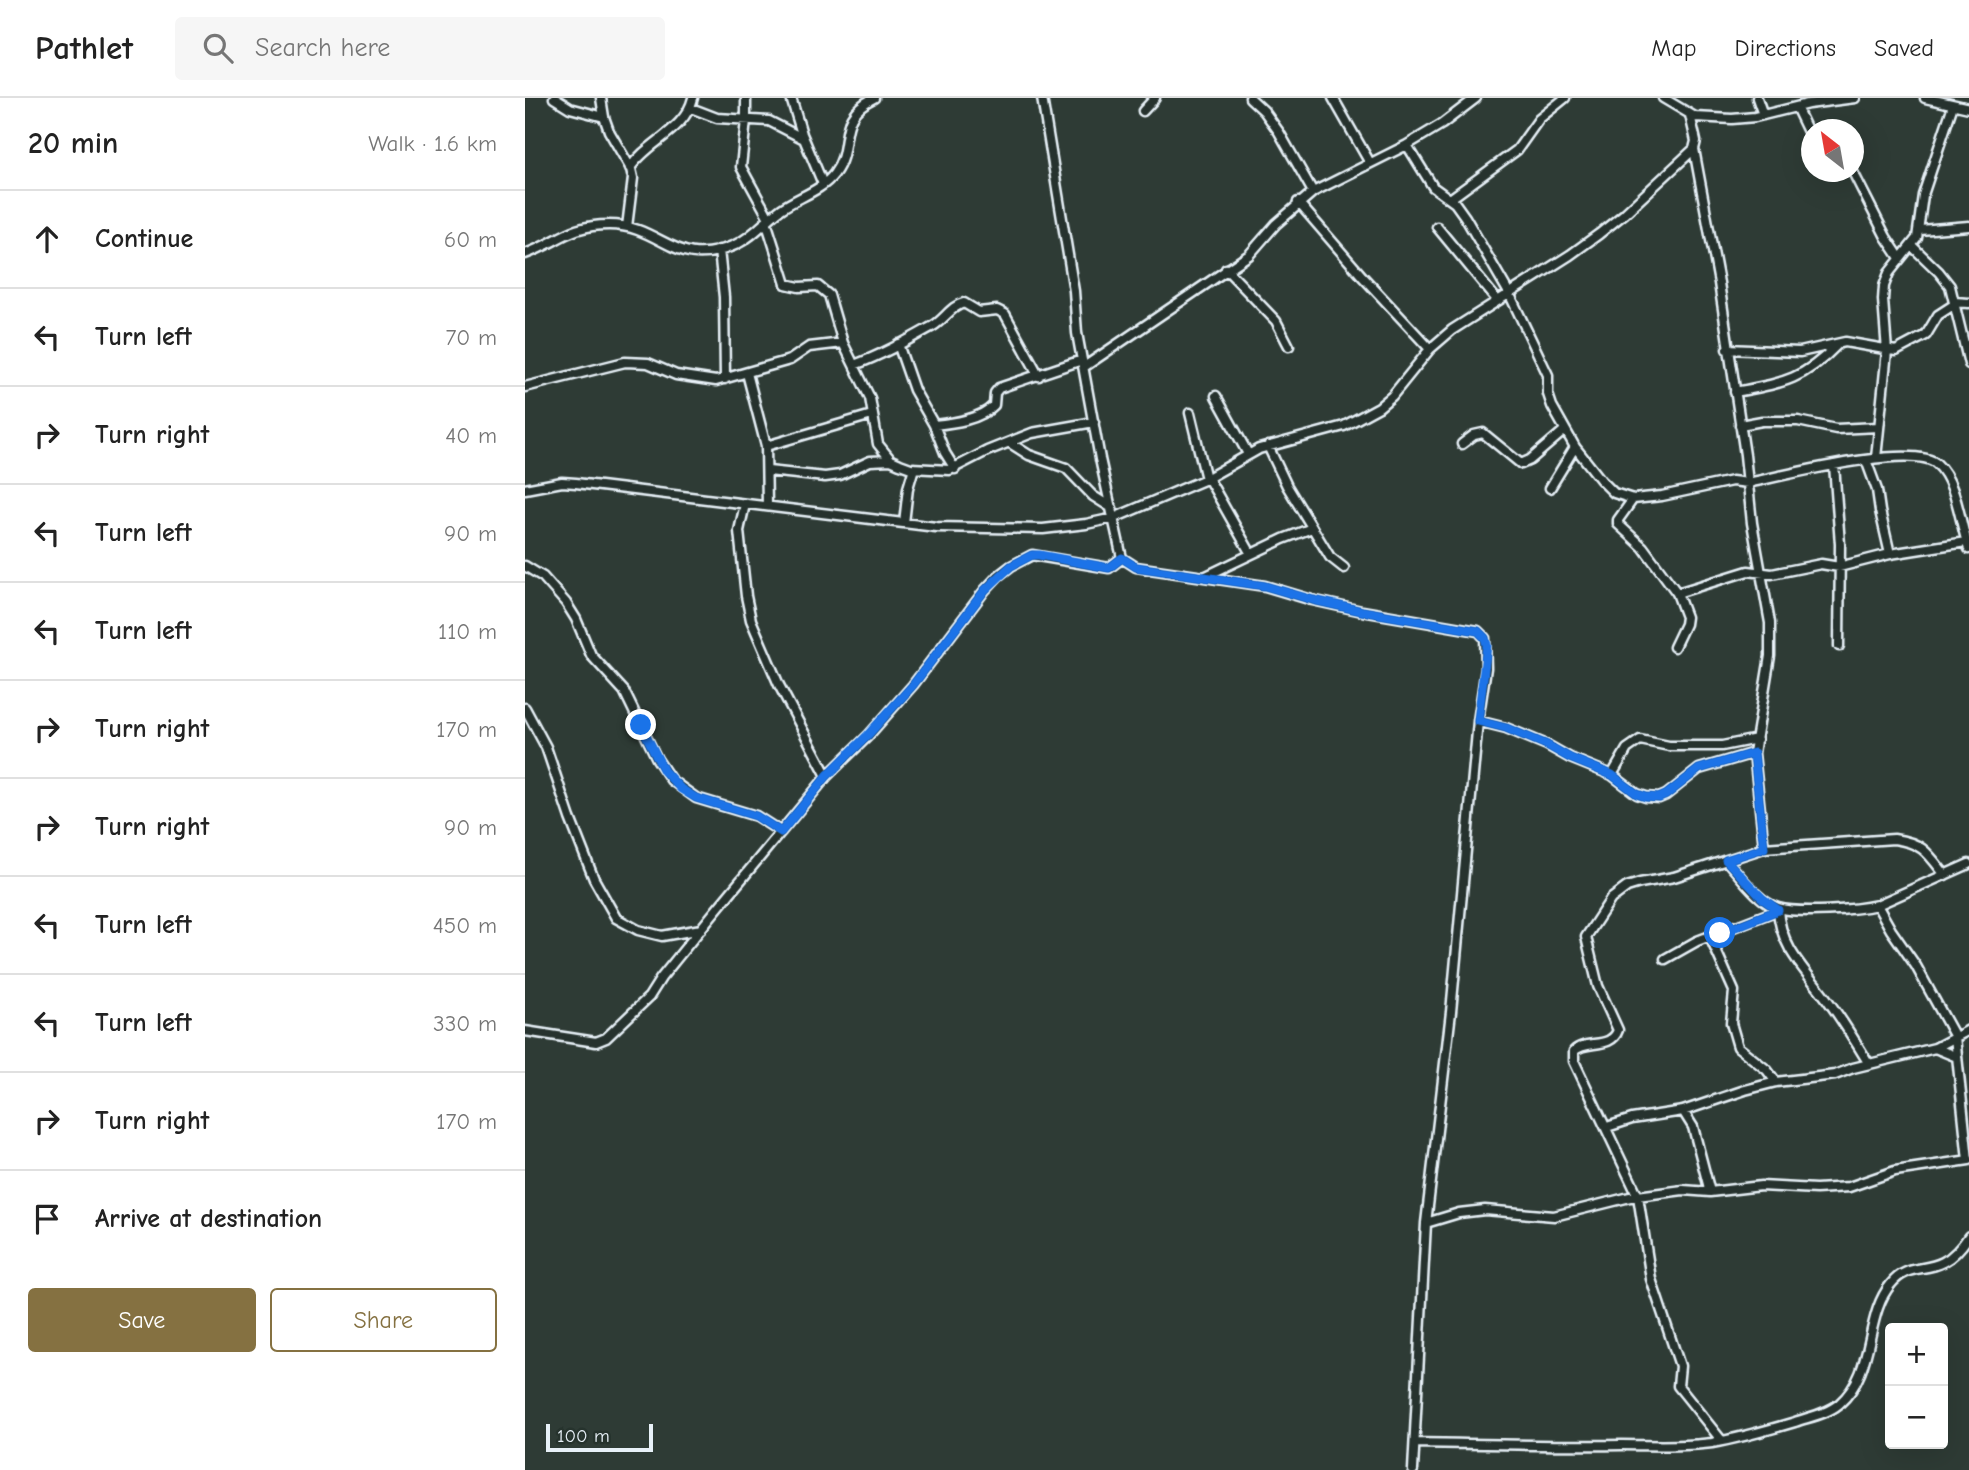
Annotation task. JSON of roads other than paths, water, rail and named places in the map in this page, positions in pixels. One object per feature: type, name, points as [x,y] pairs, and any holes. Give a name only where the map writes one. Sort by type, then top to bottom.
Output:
[{"type":"street","points":[[554,98],[570,108],[604,117]]},
{"type":"street","points":[[601,98],[609,131],[633,178],[627,226]]},
{"type":"street","points":[[630,168],[639,155],[681,123],[691,108],[693,98]]},
{"type":"street","points":[[746,98],[741,167],[767,220],[784,281],[789,286],[818,286],[824,289],[832,304],[843,342],[870,398],[878,444],[891,460]]},
{"type":"street","points":[[791,98],[804,139],[824,184]]},
{"type":"street","points":[[525,254],[579,228],[627,226],[683,253],[719,250],[745,239],[767,220],[824,184],[834,174],[840,164],[851,117],[857,108],[874,98]]},
{"type":"street","points":[[1042,98],[1074,291],[1077,333],[1122,558],[1136,567],[1275,588],[1362,611],[1478,631],[1485,638],[1487,645],[1452,1001],[1426,1223],[1413,1470]]},
{"type":"street","points":[[1143,111],[1155,98]]},
{"type":"street","points":[[1250,98],[1279,132],[1313,192]]},
{"type":"street","points":[[1333,98],[1370,163]]},
{"type":"street","points":[[934,425],[982,414],[993,405],[997,390],[1083,364],[1249,255],[1298,202],[1407,145],[1442,124],[1476,98]]},
{"type":"street","points":[[1450,199],[1517,150],[1539,119],[1566,98]]},
{"type":"street","points":[[1663,98],[1695,117],[1732,119],[1855,98]]},
{"type":"street","points":[[1757,98],[1763,115]]},
{"type":"street","points":[[1925,98],[1969,108]]},
{"type":"street","points":[[1876,458],[1887,351],[1884,286],[1889,273],[1912,246],[1920,230],[1923,195],[1946,102]]},
{"type":"street","points":[[1796,107],[1802,119]]},
{"type":"street","points":[[691,108],[717,118],[769,121],[804,139]]},
{"type":"street","points":[[1690,115],[1719,283],[1752,523],[1772,639],[1754,753],[1764,848]]},
{"type":"street","points":[[1407,145],[1433,187],[1450,199],[1465,216],[1509,293],[1548,375],[1548,398],[1565,430],[1575,447],[1614,493],[1633,499],[1662,496],[1732,481],[1748,483],[1876,458],[1921,457],[1937,464],[1947,480],[1968,546],[1890,554],[1839,567],[1821,564],[1785,572],[1748,571],[1677,593]]},
{"type":"street","points":[[525,489],[562,482],[576,483],[936,527],[1013,530],[1086,524],[1114,518],[1207,478],[1248,454],[1268,446],[1327,432],[1360,419],[1392,396],[1430,349],[1452,330],[1570,255],[1607,227],[1694,149]]},
{"type":"street","points":[[1858,182],[1886,237],[1900,258]]},
{"type":"street","points":[[1298,202],[1430,349]]},
{"type":"street","points":[[1920,230],[1969,226]]},
{"type":"street","points":[[1437,227],[1497,300]]},
{"type":"street","points":[[1912,246],[1945,279],[1954,303],[1969,364]]},
{"type":"street","points":[[719,250],[725,297],[725,379]]},
{"type":"street","points":[[1226,269],[1276,321],[1289,346]]},
{"type":"street","points":[[854,365],[936,324],[953,308],[964,303],[979,313],[997,310],[1005,314],[1039,376]]},
{"type":"street","points":[[1727,348],[1800,352],[1838,343],[1852,343],[1896,351],[1930,331],[1938,315],[1954,303],[1969,303]]},
{"type":"street","points":[[525,387],[625,362],[648,363],[695,379],[725,379],[790,360],[810,347],[843,342]]},
{"type":"street","points":[[1735,392],[1795,378],[1816,366],[1838,343]]},
{"type":"street","points":[[898,344],[914,390],[955,469]]},
{"type":"street","points":[[747,373],[766,446],[767,506]]},
{"type":"street","points":[[1216,396],[1248,454]]},
{"type":"street","points":[[1190,413],[1207,478],[1251,554]]},
{"type":"street","points":[[766,446],[872,415]]},
{"type":"street","points":[[1740,425],[1762,421],[1798,421],[1836,429],[1878,427]]},
{"type":"street","points":[[768,471],[825,477],[840,475],[870,461],[891,460],[914,468],[955,469],[987,451],[1044,430],[1094,422]]},
{"type":"street","points":[[1462,444],[1483,433],[1521,464],[1530,460],[1565,430]]},
{"type":"street","points":[[1010,443],[1030,455],[1066,468],[1093,496],[1112,508]]},
{"type":"street","points":[[1268,446],[1287,486],[1331,560],[1344,568]]},
{"type":"street","points":[[1549,488],[1575,447]]},
{"type":"street","points":[[1866,460],[1877,490],[1879,511],[1890,554]]},
{"type":"street","points":[[1835,465],[1840,544],[1839,646]]},
{"type":"street","points":[[904,523],[908,488],[914,468]]},
{"type":"street","points":[[1633,499],[1618,524],[1635,538],[1677,593],[1686,617],[1674,647]]},
{"type":"street","points":[[745,504],[739,539],[751,620],[779,685],[827,776]]},
{"type":"street","points":[[1959,511],[1969,508]]},
{"type":"street","points":[[1206,576],[1312,528]]},
{"type":"street","points":[[525,1031],[596,1042],[606,1038],[649,997],[661,978],[827,776],[887,715],[930,664],[985,590],[1011,566],[1032,555],[1109,568],[1122,558]]},
{"type":"street","points":[[525,566],[543,577],[566,603],[591,654],[624,691],[657,759],[671,780],[696,798],[756,816],[781,832]]},
{"type":"street","points":[[525,708],[546,747],[594,879],[616,918],[638,930],[662,936],[701,929]]},
{"type":"street","points":[[1478,721],[1530,738],[1612,775],[1637,794],[1659,798],[1675,790],[1699,769],[1754,753]]},
{"type":"street","points":[[1612,775],[1627,749],[1640,740],[1669,746],[1722,746],[1756,739]]},
{"type":"street","points":[[1722,1441],[1678,1386],[1679,1366],[1650,1271],[1638,1196],[1607,1127],[1588,1095],[1574,1060],[1574,1051],[1579,1046],[1606,1042],[1616,1036],[1618,1030],[1598,986],[1586,937],[1611,899],[1627,887],[1674,877],[1764,848],[1894,839],[1914,842],[1930,856],[1945,876]]},
{"type":"street","points":[[1726,860],[1763,899],[1778,909],[1781,932],[1791,952],[1869,1064]]},
{"type":"street","points":[[1665,959],[1688,945],[1778,909],[1842,910],[1877,905],[1969,864]]},
{"type":"street","points":[[1426,1223],[1459,1213],[1485,1210],[1553,1216],[1638,1196],[1683,1190],[1710,1192],[1761,1186],[1816,1189],[1849,1187],[1895,1171],[1968,1160],[1955,1037],[1916,966],[1877,905]]},
{"type":"street","points":[[1710,937],[1734,991],[1731,1023],[1738,1047],[1767,1070],[1776,1082]]},
{"type":"street","points":[[1607,1127],[1632,1119],[1683,1111],[1776,1082],[1836,1075],[1935,1048],[1969,1030]]},
{"type":"street","points":[[1935,1048],[1957,1057]]},
{"type":"street","points":[[1683,1111],[1693,1127],[1710,1192]]},
{"type":"street","points":[[1415,1443],[1658,1446],[1722,1441],[1779,1427],[1829,1410],[1840,1404],[1853,1387],[1861,1370],[1881,1298],[1889,1286],[1909,1269],[1942,1262],[1969,1236]]}]
